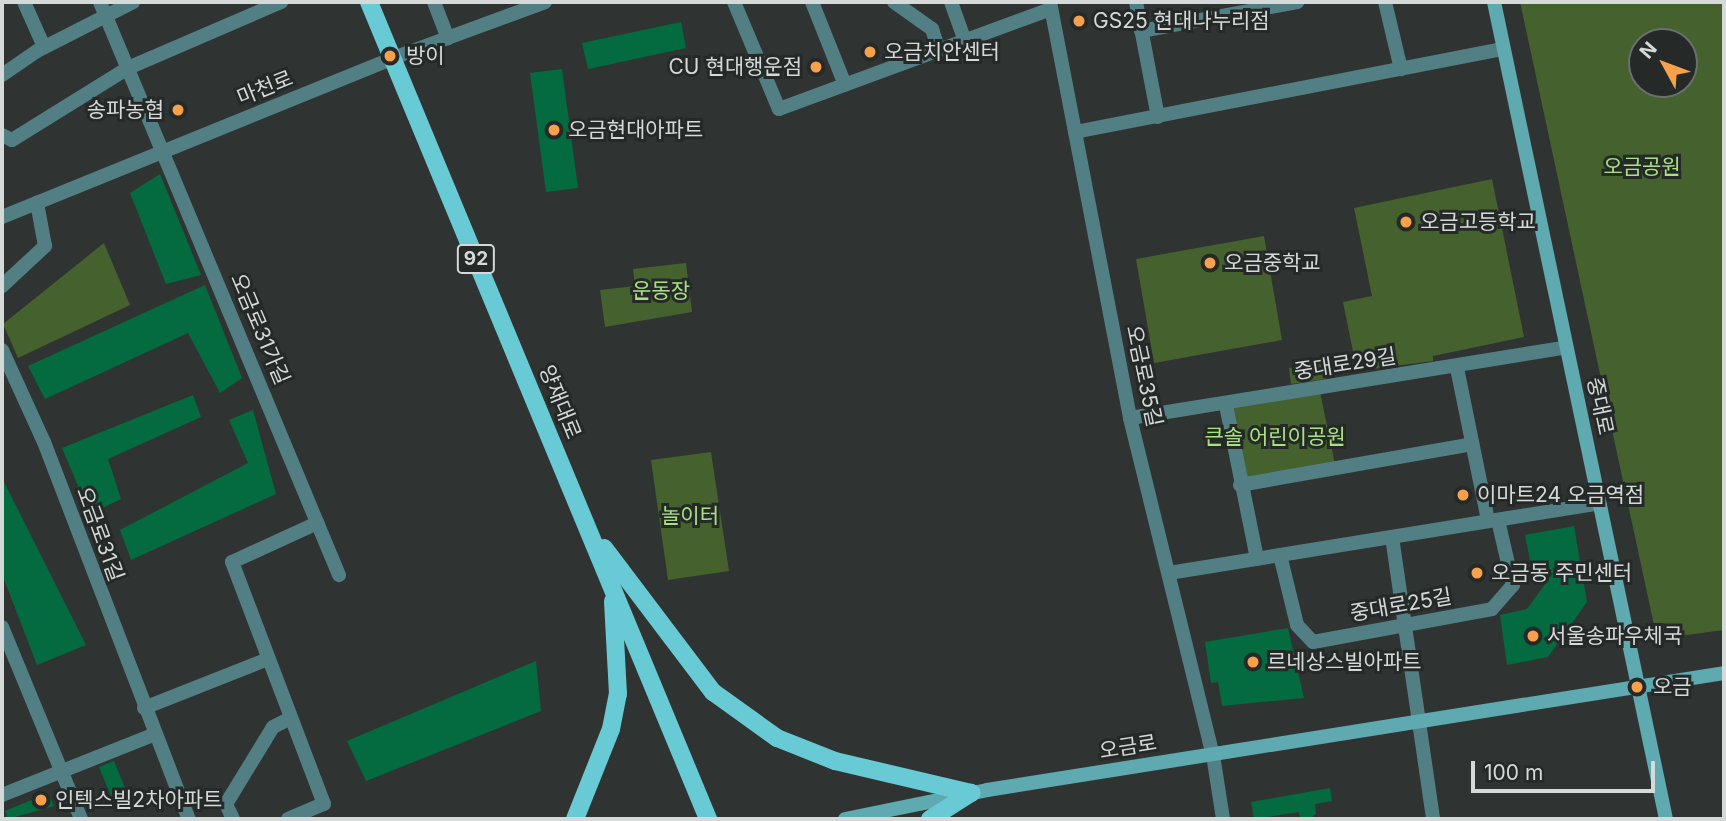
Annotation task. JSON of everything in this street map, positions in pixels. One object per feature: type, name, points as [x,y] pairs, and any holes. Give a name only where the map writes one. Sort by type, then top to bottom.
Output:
[{"type":"main road","name":"양재대로","points":[[369,2],[708,819]]},
{"type":"main road","name":"중대로","points":[[1494,2],[1666,819]]},
{"type":"main road","points":[[582,516],[656,624],[713,692],[776,738],[835,761],[971,793]]},
{"type":"main road","points":[[575,819],[594,778],[618,694],[612,587]]},
{"type":"main road","name":"오금로","points":[[845,819],[971,793],[1638,684],[1724,673]]},
{"type":"main road","points":[[930,819],[971,793]]},
{"type":"street","points":[[24,2],[44,47]]},
{"type":"street","points":[[2,75],[102,7],[133,2]]},
{"type":"street","points":[[2,135],[12,140],[128,68],[281,2]]},
{"type":"street","points":[[433,2],[448,38]]},
{"type":"street","name":"마천로","points":[[2,217],[522,6],[545,2]]},
{"type":"street","points":[[733,2],[779,109],[965,41],[1050,5]]},
{"type":"street","points":[[812,2],[845,85]]},
{"type":"street","points":[[894,2],[932,29],[939,50]]},
{"type":"street","points":[[951,2],[965,41]]},
{"type":"street","points":[[1136,2],[1158,117]]},
{"type":"street","points":[[1211,2],[1214,18]]},
{"type":"street","points":[[1142,31],[1297,2]]},
{"type":"street","points":[[1385,2],[1401,69]]},
{"type":"street","name":"오금로35길","points":[[1050,5],[1130,418],[1213,755],[1223,819]]},
{"type":"street","name":"오금로31가길","points":[[102,7],[339,575]]},
{"type":"street","points":[[1075,132],[1503,49]]},
{"type":"street","points":[[2,286],[45,246],[37,203]]},
{"type":"street","name":"중대로29길","points":[[1130,418],[1457,368],[1566,347]]},
{"type":"street","name":"오금로31길","points":[[2,350],[44,442],[144,708],[189,819]]},
{"type":"street","name":"중대로25길","points":[[1280,555],[1297,625],[1313,642],[1492,609],[1505,597],[1513,585],[1472,444],[1457,368]]},
{"type":"street","points":[[1226,405],[1257,559]]},
{"type":"street","points":[[1240,485],[1472,444]]},
{"type":"street","points":[[1169,573],[1599,503]]},
{"type":"street","points":[[288,819],[324,804],[232,562],[317,523]]},
{"type":"street","points":[[1392,537],[1433,819]]},
{"type":"street","points":[[2,627],[81,819]]},
{"type":"street","points":[[144,708],[268,659]]},
{"type":"street","points":[[233,819],[226,804],[273,727],[291,718]]},
{"type":"street","points":[[2,795],[155,734]]},
{"type":"green space","name":"오금공원","points":[[1520,2],[1724,2],[1724,630],[1657,639]]},
{"type":"green space","points":[[1492,179],[1524,337],[1433,356],[1433,361],[1357,371],[1343,302],[1372,296],[1354,208]]},
{"type":"green space","points":[[1264,236],[1282,340],[1154,363],[1136,259]]},
{"type":"green space","points":[[104,243],[130,305],[18,358],[3,324]]},
{"type":"green space","name":"운동장","points":[[686,263],[692,312],[605,327],[600,290],[635,286],[633,269]]},
{"type":"green space","points":[[1322,362],[1325,379],[1291,384],[1289,368]]},
{"type":"green space","name":"큰솔 어린이공원","points":[[1320,392],[1335,464],[1244,481],[1230,408]]},
{"type":"green space","name":"놀이터","points":[[711,452],[729,571],[668,580],[651,460]]},
{"type":"building","name":"오금현대아파트","points":[[681,22],[686,48],[588,69],[582,43]]},
{"type":"building","name":"오금현대아파트","points":[[562,69],[578,188],[546,192],[530,73]]},
{"type":"building","points":[[160,174],[201,275],[166,284],[130,193]]},
{"type":"building","points":[[205,285],[242,378],[220,393],[188,333],[45,399],[28,366]]},
{"type":"building","points":[[193,395],[201,417],[108,459],[121,499],[90,514],[62,448]]},
{"type":"building","points":[[253,410],[276,494],[131,560],[120,530],[248,463],[229,420]]},
{"type":"building","points":[[2,478],[86,645],[37,665],[2,574]]},
{"type":"building","name":"서울송파우체국","points":[[1574,526],[1587,602],[1548,657],[1507,665],[1500,615],[1527,609],[1553,573],[1533,576],[1525,535]]},
{"type":"building","name":"르네상스빌아파트","points":[[1288,628],[1304,698],[1222,706],[1218,682],[1211,683],[1205,642]]},
{"type":"building","points":[[536,661],[541,711],[366,781],[347,741]]},
{"type":"building","points":[[114,761],[127,793],[112,799],[99,767]]},
{"type":"building","points":[[1330,788],[1332,801],[1315,804],[1316,814],[1310,819],[1300,819],[1299,812],[1254,819],[1251,802]]},
{"type":"building","name":"인텍스빌2차아파트","points":[[48,793],[54,806],[8,819],[5,811]]},
{"type":"place","name":"GS25 현대나누리점","points":[[1079,21]]},
{"type":"place","name":"오금치안센터","points":[[870,52]]},
{"type":"place","name":"방이","points":[[390,56]]},
{"type":"place","name":"CU 현대행운점","points":[[816,67]]},
{"type":"place","name":"송파농협","points":[[178,110]]},
{"type":"place","name":"오금현대아파트","points":[[554,130]]},
{"type":"place","name":"오금고등학교","points":[[1406,222]]},
{"type":"place","name":"오금중학교","points":[[1210,263]]},
{"type":"place","name":"이마트24 오금역점","points":[[1463,495]]},
{"type":"place","name":"오금동 주민센터","points":[[1477,573]]},
{"type":"place","name":"서울송파우체국","points":[[1533,636]]},
{"type":"place","name":"르네상스빌아파트","points":[[1253,662]]},
{"type":"place","name":"오금","points":[[1637,687]]},
{"type":"place","name":"인텍스빌2차아파트","points":[[41,800]]}]
